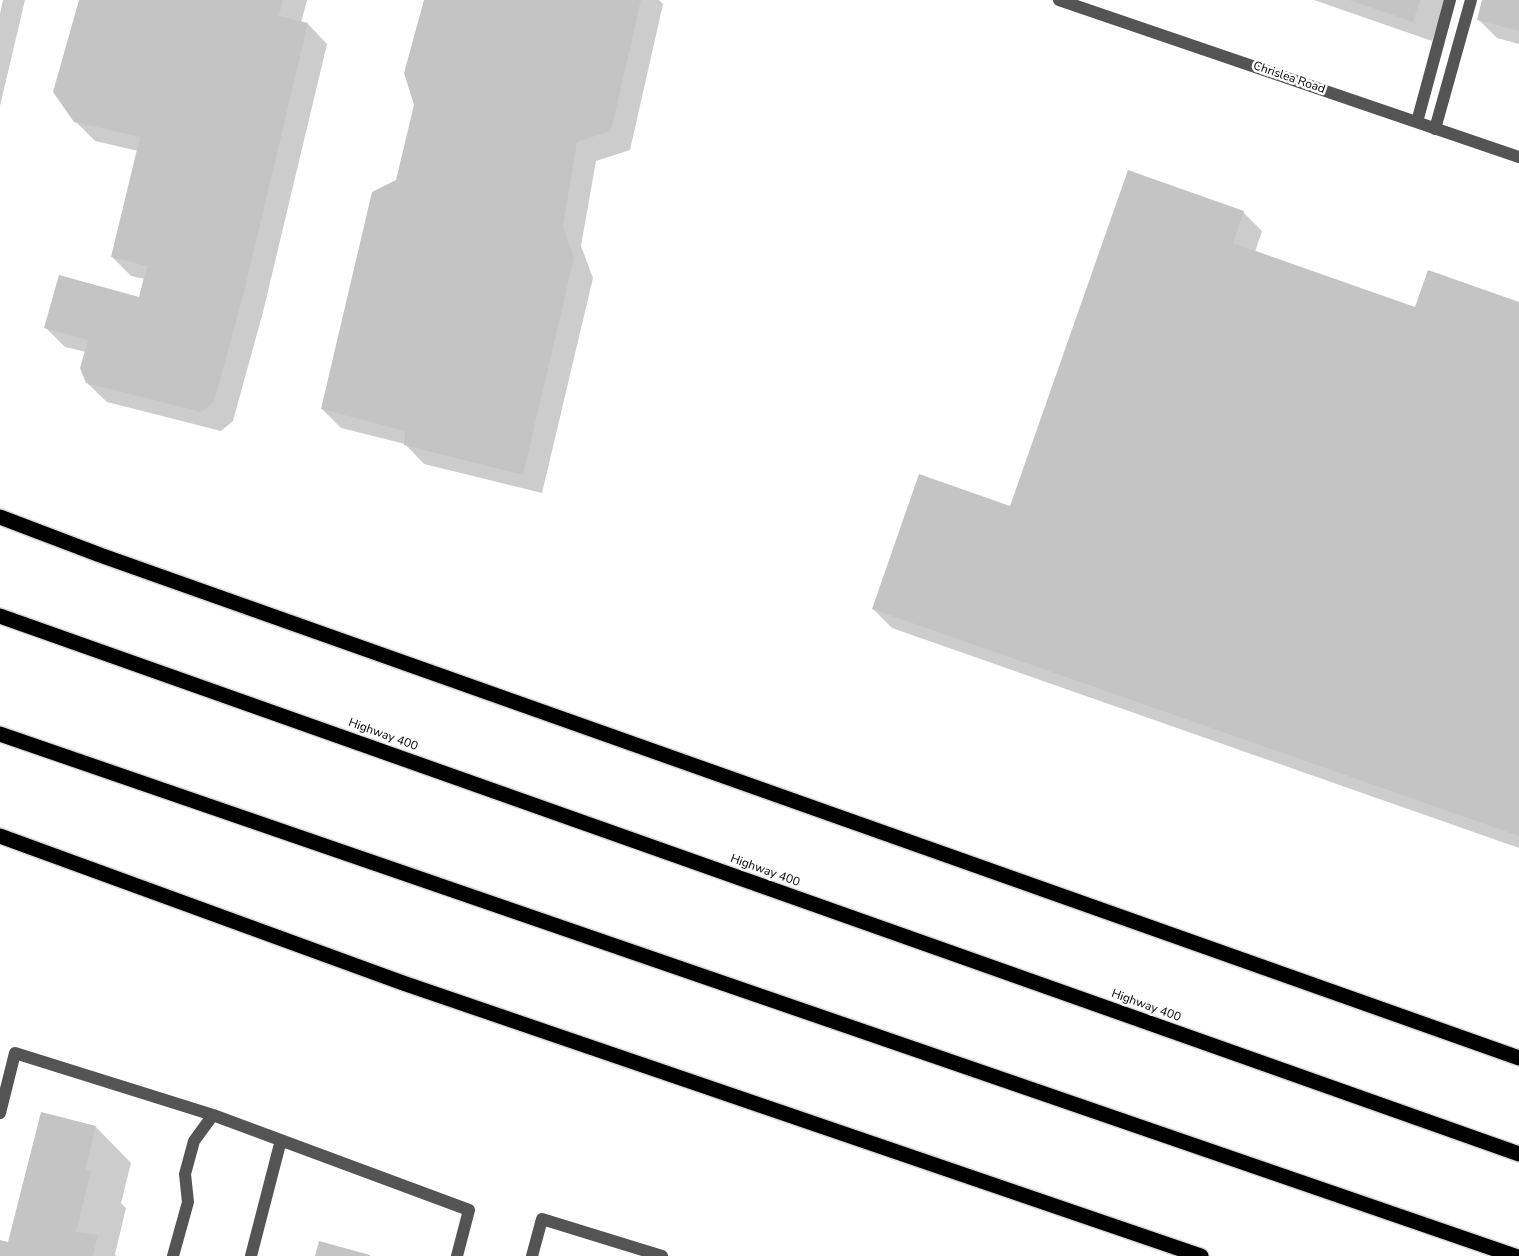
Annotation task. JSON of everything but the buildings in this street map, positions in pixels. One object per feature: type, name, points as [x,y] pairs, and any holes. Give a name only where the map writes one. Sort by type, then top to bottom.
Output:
[{"type":"highway","points":[[0,517],[128,565],[1519,1058]]},
{"type":"highway","name":"Highway 400","points":[[0,616],[1519,1154]]},
{"type":"highway","points":[[0,734],[1515,1256]]},
{"type":"highway","points":[[0,836],[404,983],[1202,1256]]},
{"type":"street","points":[[1417,122],[1450,0]]},
{"type":"street","points":[[1435,129],[1471,0]]},
{"type":"street","name":"Chrislea Road","points":[[1067,1],[1519,157]]},
{"type":"street","points":[[0,1113],[15,1053],[213,1115],[469,1210],[457,1256]]},
{"type":"street","points":[[173,1256],[188,1202],[185,1174],[194,1140],[213,1115]]},
{"type":"street","points":[[251,1256],[281,1140]]},
{"type":"street","points":[[532,1256],[542,1219],[662,1256]]}]
